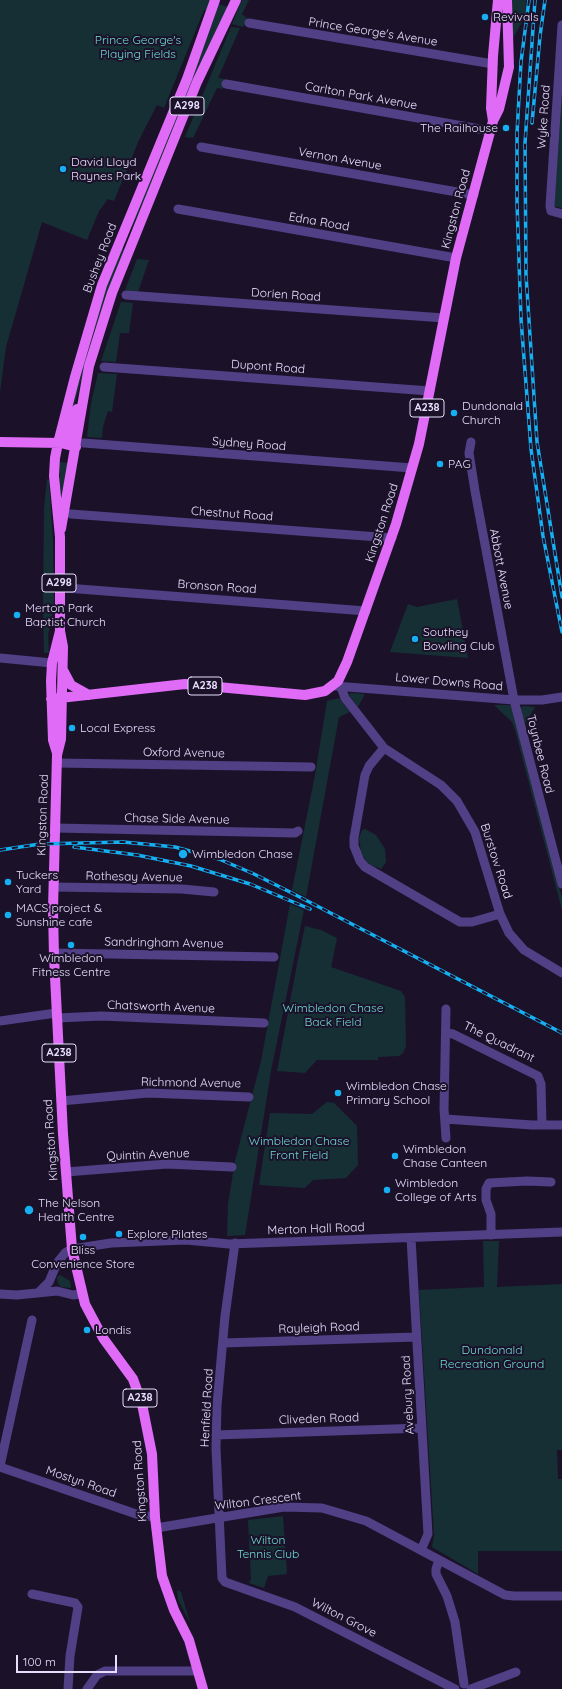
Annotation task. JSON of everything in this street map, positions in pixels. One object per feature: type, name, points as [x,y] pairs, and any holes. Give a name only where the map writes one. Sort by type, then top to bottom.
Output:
[{"type":"main road","name":"Bushey Road","points":[[56,698],[63,668],[63,647],[60,631],[60,537],[54,476],[55,458],[60,443],[75,377],[102,285],[187,79],[215,0]]},
{"type":"main road","name":"A238","points":[[493,62],[498,0]]},
{"type":"main road","name":"A238","points":[[508,0],[509,56]]},
{"type":"main road","name":"Bushey Road","points":[[60,537],[80,445],[84,394],[89,366],[112,293],[196,82],[233,1]]},
{"type":"main road","points":[[493,62],[496,55],[505,54],[509,56]]},
{"type":"main road","name":"Kingston Road","points":[[338,686],[392,538],[412,468],[430,391],[456,258],[492,126],[499,109],[509,68],[509,56]]},
{"type":"main road","name":"Kingston Road","points":[[492,126],[491,108],[493,62]]},
{"type":"main road","points":[[492,79],[502,84],[505,82]]},
{"type":"main road","name":"Bushey Road","points":[[60,443],[67,438],[84,394]]},
{"type":"main road","points":[[0,442],[60,443],[80,445]]},
{"type":"main road","name":"Bushey Road","points":[[56,698],[52,663],[60,631]]},
{"type":"main road","points":[[63,668],[71,685],[89,695]]},
{"type":"main road","name":"A238","points":[[56,698],[185,684],[305,695],[320,693],[338,686]]},
{"type":"main road","name":"Kingston Road","points":[[56,698],[53,740],[57,759],[54,953],[61,1101],[72,1249],[81,1294],[103,1338],[126,1370],[138,1391],[146,1418],[152,1449],[155,1517],[164,1583],[174,1610],[188,1637],[203,1689]]},
{"type":"street","name":"Prince George's Avenue","points":[[249,24],[493,62]]},
{"type":"street","name":"Wyke Road","points":[[562,25],[551,211],[562,214]]},
{"type":"street","name":"Carlton Park Avenue","points":[[226,84],[492,126]]},
{"type":"street","name":"Vernon Avenue","points":[[201,147],[474,195]]},
{"type":"street","name":"Edna Road","points":[[178,209],[456,258]]},
{"type":"street","name":"Dorien Road","points":[[126,295],[444,318]]},
{"type":"street","name":"Dupont Road","points":[[104,367],[430,391]]},
{"type":"street","name":"Abbott Avenue","points":[[471,442],[469,453],[474,483],[514,700]]},
{"type":"street","name":"Sydney Road","points":[[80,445],[412,468]]},
{"type":"street","name":"Chestnut Road","points":[[72,514],[392,538]]},
{"type":"street","name":"Bronson Road","points":[[66,588],[366,611]]},
{"type":"street","points":[[0,658],[52,663]]},
{"type":"street","name":"Lower Downs Road","points":[[338,686],[514,700],[542,700],[562,697]]},
{"type":"street","name":"Burstow Road","points":[[338,686],[345,698],[384,748],[441,785],[457,801],[475,832],[500,914],[509,933],[516,942],[531,955],[562,973]]},
{"type":"street","name":"Toynbee Road","points":[[514,700],[562,884]]},
{"type":"street","points":[[384,748],[369,766],[365,775],[354,838],[354,846],[360,861],[365,867],[460,922],[472,922],[500,914]]},
{"type":"street","name":"Oxford Avenue","points":[[57,759],[312,767]]},
{"type":"street","name":"Chase Side Avenue","points":[[55,828],[295,833],[298,831]]},
{"type":"street","name":"Rothesay Avenue","points":[[54,887],[214,892]]},
{"type":"street","name":"Sandringham Avenue","points":[[54,953],[274,958]]},
{"type":"street","name":"The Quadrant","points":[[446,1009],[446,1138]]},
{"type":"street","name":"Chatsworth Avenue","points":[[0,1021],[56,1015],[264,1023]]},
{"type":"street","name":"The Quadrant","points":[[446,1033],[453,1034],[538,1076],[541,1084],[542,1125]]},
{"type":"street","name":"Richmond Avenue","points":[[61,1101],[148,1093],[250,1097]]},
{"type":"street","points":[[445,1118],[562,1125]]},
{"type":"street","name":"Quintin Avenue","points":[[66,1172],[167,1164],[232,1167]]},
{"type":"street","points":[[491,1235],[491,1214],[486,1200],[486,1189],[489,1183],[527,1181],[551,1182]]},
{"type":"street","name":"Merton Hall Road","points":[[72,1249],[131,1241],[186,1240],[236,1243],[562,1232]]},
{"type":"street","name":"Avebury Road","points":[[411,1238],[428,1534],[421,1550]]},
{"type":"street","name":"Henfield Road","points":[[222,1576],[218,1518],[216,1435],[223,1343],[236,1243]]},
{"type":"street","points":[[39,1292],[52,1278],[61,1257],[72,1249]]},
{"type":"street","points":[[52,1278],[57,1291]]},
{"type":"street","points":[[0,1294],[10,1296],[57,1291],[73,1295],[81,1294]]},
{"type":"street","points":[[0,1467],[32,1320]]},
{"type":"street","name":"Rayleigh Road","points":[[223,1343],[416,1337]]},
{"type":"street","name":"Cliveden Road","points":[[216,1435],[422,1428]]},
{"type":"street","name":"Mostyn Road","points":[[0,1467],[139,1515],[155,1517]]},
{"type":"street","name":"Wilton Crescent","points":[[156,1528],[284,1507],[322,1508],[366,1521],[505,1594],[514,1596],[562,1596]]},
{"type":"street","points":[[439,1560],[436,1574],[447,1596],[455,1622],[468,1687]]},
{"type":"street","name":"Wilton Grove","points":[[222,1576],[225,1582],[295,1607],[455,1689]]},
{"type":"street","points":[[32,1594],[75,1603],[78,1607],[70,1656],[68,1689]]},
{"type":"street","points":[[87,1689],[97,1675],[106,1672],[198,1671]]},
{"type":"street","points":[[455,1689],[460,1684],[468,1687],[516,1672]]},
{"type":"green space","name":"Prince George's Playing Fields","points":[[0,0],[212,0],[208,12],[204,10],[164,108],[157,105],[139,140],[114,201],[108,199],[99,211],[87,240],[42,222],[6,347],[0,392]]},
{"type":"green space","points":[[242,0],[249,0],[242,14],[248,19],[243,27],[232,24]]},
{"type":"green space","points":[[512,0],[526,0],[525,17],[513,38]]},
{"type":"green space","points":[[218,4],[228,7],[208,47],[151,188],[130,229]]},
{"type":"green space","points":[[231,27],[240,28],[218,78],[225,79],[223,89],[217,88],[193,138],[185,137]]},
{"type":"green space","points":[[562,96],[562,208],[554,206]]},
{"type":"green space","points":[[122,246],[124,250],[94,333],[68,428],[76,391],[105,291]]},
{"type":"green space","points":[[137,259],[149,260],[138,292],[125,290]]},
{"type":"green space","points":[[121,302],[133,303],[129,333],[120,333],[116,362],[101,361]]},
{"type":"green space","points":[[98,373],[117,374],[112,412],[108,411],[103,427],[102,438],[87,437],[91,403]]},
{"type":"green space","points":[[60,462],[68,463],[62,504],[60,484]]},
{"type":"green space","points":[[47,479],[49,480],[53,541],[54,606],[48,635],[49,653],[44,653],[44,508]]},
{"type":"green space","points":[[457,599],[468,658],[390,652],[408,604],[417,607]]},
{"type":"green space","points":[[350,693],[365,694],[358,707],[349,695]]},
{"type":"green space","points":[[339,698],[350,712],[339,717],[306,897],[292,890],[315,775],[327,701]]},
{"type":"green space","points":[[494,705],[509,705],[512,707],[562,898],[562,910],[515,730],[512,722]]},
{"type":"green space","points":[[523,706],[535,707],[525,724],[520,709]]},
{"type":"green space","points":[[365,829],[376,835],[385,849],[386,862],[381,869],[368,864],[361,852],[359,838],[362,830]]},
{"type":"green space","points":[[290,904],[304,910],[271,1071],[245,1235],[227,1236],[228,1204],[235,1161],[261,1061]]},
{"type":"green space","name":"Wimbledon Chase Back Field","points":[[305,926],[321,930],[337,938],[331,967],[401,991],[405,997],[406,1046],[403,1053],[399,1056],[378,1057],[378,1060],[317,1060],[305,1073],[277,1071]]},
{"type":"green space","name":"Wimbledon Chase Front Field","points":[[327,1102],[334,1103],[357,1126],[358,1165],[346,1178],[313,1180],[305,1188],[259,1185],[270,1113],[312,1114]]},
{"type":"green space","name":"Dundonald Recreation Ground","points":[[483,1241],[499,1241],[497,1287],[562,1284],[562,1450],[557,1450],[558,1479],[562,1479],[562,1551],[478,1551],[478,1574],[432,1547],[434,1535],[419,1290],[484,1287]]},
{"type":"green space","points":[[60,1275],[70,1281],[71,1288],[61,1287],[58,1283],[57,1277]]},
{"type":"green space","name":"Wilton Tennis Club","points":[[283,1516],[287,1574],[268,1576],[264,1588],[249,1583],[251,1579],[248,1520]]},
{"type":"green space","points":[[177,1590],[181,1592],[190,1623],[178,1599]]},
{"type":"railway","points":[[529,0],[521,62],[517,133],[517,203],[521,319],[531,449],[543,536],[562,632]]},
{"type":"railway","points":[[535,0],[525,143],[526,275],[537,442],[562,597]]},
{"type":"railway","points":[[532,123],[545,0]]},
{"type":"railway","points":[[0,850],[40,844],[123,842],[175,847],[219,859],[290,892],[562,1033]]},
{"type":"railway","points":[[74,847],[137,855],[191,866],[250,884],[310,909]]},
{"type":"place","name":"Revivals","points":[[485,17]]},
{"type":"place","name":"The Railhouse","points":[[506,128]]},
{"type":"place","name":"David Lloyd Raynes Park","points":[[63,169]]},
{"type":"place","name":"Dundonald Church","points":[[454,413]]},
{"type":"place","name":"PAG","points":[[440,464]]},
{"type":"place","name":"Merton Park Baptist Church","points":[[17,615]]},
{"type":"place","name":"Southey Bowling Club","points":[[415,639]]},
{"type":"place","name":"Local Express","points":[[72,728]]},
{"type":"place","name":"Wimbledon Chase","points":[[183,854]]},
{"type":"place","name":"Tuckers Yard","points":[[8,882]]},
{"type":"place","name":"MACS project & Sunshine cafe","points":[[8,915]]},
{"type":"place","name":"Wimbledon Fitness Centre","points":[[71,945]]},
{"type":"place","name":"Wimbledon Chase Primary School","points":[[338,1093]]},
{"type":"place","name":"Wimbledon Chase Canteen","points":[[395,1156]]},
{"type":"place","name":"Wimbledon College of Arts","points":[[387,1190]]},
{"type":"place","name":"The Nelson Health Centre","points":[[29,1210]]},
{"type":"place","name":"Explore Pilates","points":[[119,1234]]},
{"type":"place","name":"Bliss Convenience Store","points":[[83,1237]]},
{"type":"place","name":"Londis","points":[[87,1330]]}]
